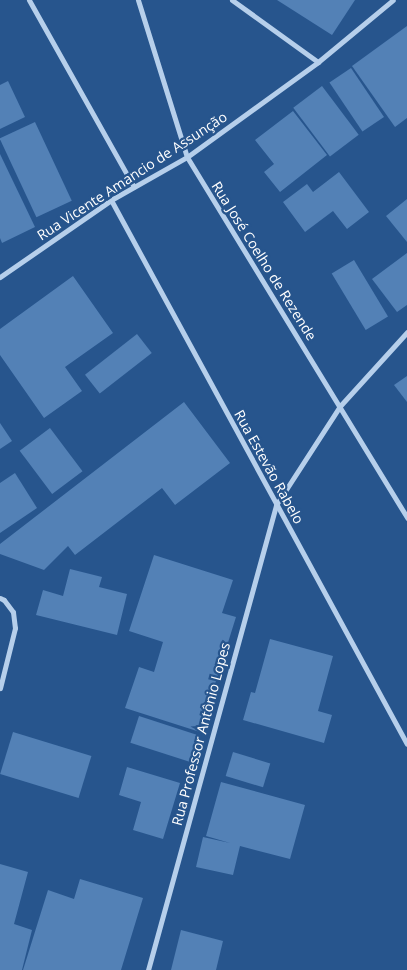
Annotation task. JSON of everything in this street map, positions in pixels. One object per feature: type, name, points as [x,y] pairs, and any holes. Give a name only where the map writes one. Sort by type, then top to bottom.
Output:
[{"type":"street","points":[[29,0],[134,187]]},
{"type":"street","name":"Rua José Coelho de Rezende","points":[[138,0],[187,157],[407,518]]},
{"type":"street","points":[[232,0],[318,62]]},
{"type":"street","name":"Rua Vicente Amancio de Assunção","points":[[0,277],[111,200],[187,157],[318,62],[393,0]]},
{"type":"street","name":"Rua Estevão Rabelo","points":[[111,200],[407,744]]},
{"type":"street","name":"Rua Professor Antônio Lopes","points":[[148,970],[276,505],[340,406],[407,332]]},
{"type":"street","points":[[0,598],[4,600],[13,612],[16,628],[0,688]]},
{"type":"building","points":[[277,0],[355,0],[332,35]]},
{"type":"building","points":[[407,26],[407,118],[395,127],[352,66]]},
{"type":"building","points":[[351,68],[384,117],[362,131],[329,83]]},
{"type":"building","points":[[8,81],[25,117],[0,129],[0,85]]},
{"type":"building","points":[[322,86],[359,135],[330,156],[293,108]]},
{"type":"building","points":[[293,111],[327,155],[280,192],[264,172],[274,164],[255,140]]},
{"type":"building","points":[[35,122],[72,201],[36,217],[0,139]]},
{"type":"building","points":[[0,154],[35,227],[2,243],[0,238]]},
{"type":"building","points":[[339,172],[369,212],[347,229],[333,211],[305,232],[283,202],[307,184],[313,192]]},
{"type":"building","points":[[407,199],[407,242],[386,216]]},
{"type":"building","points":[[407,253],[407,305],[397,312],[372,279]]},
{"type":"building","points":[[354,260],[388,317],[366,330],[332,273]]},
{"type":"building","points":[[73,276],[113,333],[65,367],[82,391],[44,418],[0,355],[0,329]]},
{"type":"building","points":[[137,334],[152,353],[100,394],[85,375]]},
{"type":"building","points":[[407,376],[407,402],[394,385]]},
{"type":"building","points":[[184,402],[230,463],[175,505],[162,488],[75,555],[68,546],[44,570],[0,554],[0,544]]},
{"type":"building","points":[[0,423],[12,441],[0,449]]},
{"type":"building","points":[[50,428],[82,471],[52,494],[20,451]]},
{"type":"building","points":[[15,473],[37,508],[0,533],[0,483]]},
{"type":"building","points":[[154,555],[233,580],[222,613],[236,617],[200,732],[125,708],[139,667],[154,672],[163,642],[129,631]]},
{"type":"building","points":[[70,569],[102,577],[99,587],[127,594],[117,635],[36,615],[43,590],[63,596]]},
{"type":"building","points":[[270,639],[333,656],[318,711],[332,715],[324,743],[243,720],[251,692],[255,693]]},
{"type":"building","points":[[139,716],[199,735],[190,762],[130,743]]},
{"type":"building","points":[[13,732],[91,756],[79,798],[0,774]]},
{"type":"building","points":[[233,752],[270,763],[263,787],[226,776]]},
{"type":"building","points":[[127,767],[180,783],[163,839],[133,830],[141,802],[119,795]]},
{"type":"building","points":[[221,782],[305,805],[290,859],[240,846],[233,875],[196,867],[203,837],[230,843],[206,836]]},
{"type":"building","points":[[0,864],[28,872],[14,924],[32,930],[22,970],[0,970]]},
{"type":"building","points":[[80,879],[143,898],[121,970],[23,970],[48,890],[74,899]]},
{"type":"building","points":[[181,930],[223,941],[216,970],[171,970]]}]
